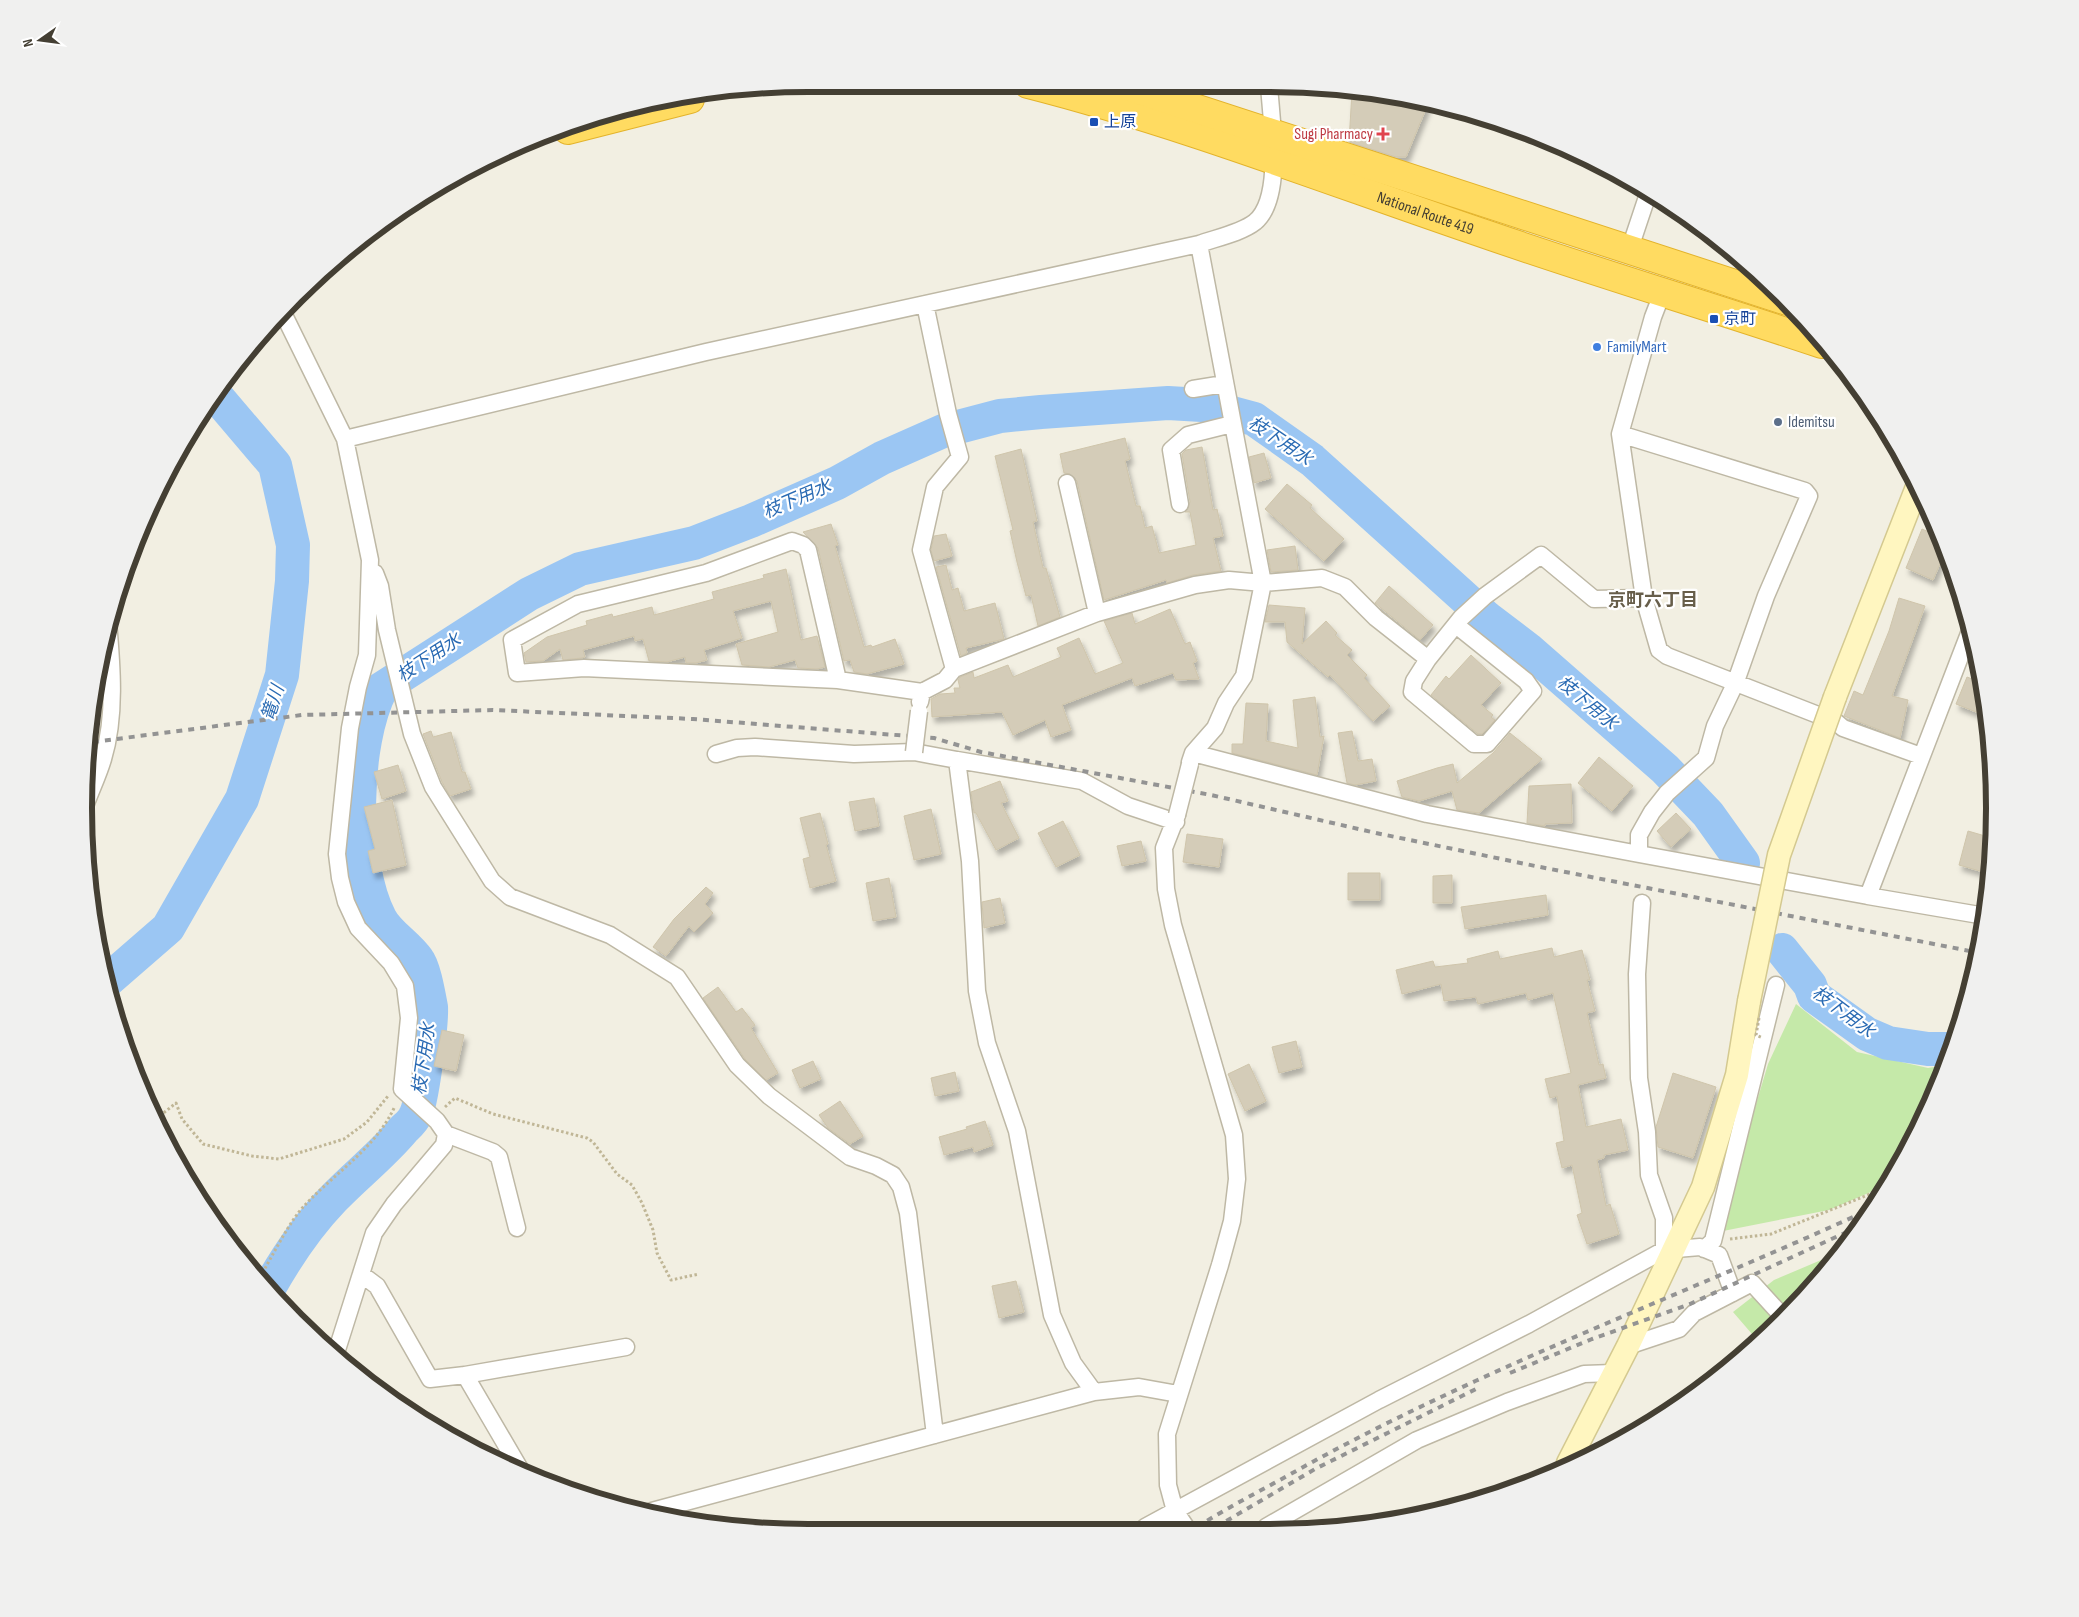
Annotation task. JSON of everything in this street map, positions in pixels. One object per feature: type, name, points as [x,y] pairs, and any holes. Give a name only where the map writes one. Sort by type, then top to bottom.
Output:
[{"type":"highway","name":"National Route 419","points":[[1059,92],[1275,160],[1492,237],[1813,341]]},
{"type":"highway","name":"National Route 419","points":[[1145,92],[1630,248],[1770,295]]},
{"type":"street","points":[[345,439],[706,352],[1198,244],[1255,222],[1266,208],[1275,160],[1269,92]]},
{"type":"street","points":[[1630,248],[1646,199]]},
{"type":"street","points":[[1184,1524],[1175,1511],[1166,1467],[1166,1434],[1220,1265],[1232,1221],[1237,1179],[1234,1136],[1172,925],[1166,889],[1164,848],[1177,818],[1191,758],[1215,728],[1226,703],[1244,676],[1263,583],[1198,244]]},
{"type":"street","points":[[1662,291],[1620,434],[1644,598],[1659,650],[1667,656],[1735,684],[1921,756]]},
{"type":"street","points":[[925,304],[948,414],[957,440],[960,457],[935,487],[921,550],[954,669]]},
{"type":"street","points":[[286,319],[345,439],[370,560],[380,586],[387,630],[412,734],[432,787],[492,881],[510,896],[610,935],[677,977],[737,1065],[769,1096],[850,1157],[876,1166],[893,1175],[901,1187],[908,1213],[935,1435]]},
{"type":"street","points":[[1193,388],[1224,387]]},
{"type":"street","points":[[1180,504],[1171,450],[1188,435],[1232,424]]},
{"type":"street","points":[[1620,434],[1805,491],[1809,496],[1766,596],[1735,684],[1715,726],[1706,758],[1667,792],[1652,812],[1639,835],[1639,854]]},
{"type":"street","points":[[1067,483],[1097,613]]},
{"type":"street","points":[[1570,1459],[1628,1346],[1669,1250],[1703,1187],[1737,1075],[1749,1001],[1779,855],[1835,697],[1914,494]]},
{"type":"street","points":[[838,680],[808,550],[803,545],[792,541],[706,573],[578,604],[512,640],[518,673],[584,668],[838,680],[922,692],[944,680],[954,669],[1036,635],[1097,613],[1195,585],[1230,580],[1263,583],[1322,578],[1345,586],[1376,618],[1428,659]]},
{"type":"street","points":[[1459,622],[1526,681],[1533,691],[1487,744],[1474,744],[1412,692],[1414,682],[1428,659],[1459,622],[1485,596],[1541,555],[1594,599],[1644,598]]},
{"type":"street","points":[[370,560],[367,655],[350,728],[337,854],[340,878],[346,902],[358,928],[391,963],[405,986],[409,1018],[406,1092],[439,1124],[493,1152],[499,1158],[517,1228]]},
{"type":"street","points":[[1868,896],[1966,641]]},
{"type":"street","points":[[93,786],[104,758],[110,718],[112,678],[110,652]]},
{"type":"street","points":[[914,752],[922,692]]},
{"type":"street","points":[[716,754],[737,748],[755,747],[854,754],[914,752],[1082,781],[1128,806],[1177,818]]},
{"type":"street","points":[[1191,758],[1427,814],[1978,915]]},
{"type":"street","points":[[957,760],[970,861],[977,991],[987,1044],[1018,1131],[1052,1315],[1074,1363],[1094,1392]]},
{"type":"street","points":[[1642,903],[1637,974],[1639,1078],[1647,1132],[1649,1175],[1664,1218],[1669,1250]]},
{"type":"street","points":[[1709,1245],[1776,986]]},
{"type":"street","points":[[338,1348],[374,1233],[394,1204],[444,1145],[439,1124]]},
{"type":"street","points":[[1151,1524],[1379,1400],[1669,1250],[1709,1245]]},
{"type":"street","points":[[1709,1245],[1719,1255],[1733,1293]]},
{"type":"street","points":[[361,1274],[377,1286],[430,1378],[465,1375],[626,1348]]},
{"type":"street","points":[[1628,1346],[1679,1329],[1694,1313],[1752,1283],[1779,1313]]},
{"type":"street","points":[[1271,1524],[1417,1440],[1507,1402],[1584,1374],[1613,1373]]},
{"type":"street","points":[[465,1375],[516,1462]]},
{"type":"street","points":[[658,1508],[1094,1392],[1139,1387],[1178,1394]]},
{"type":"path","points":[[161,1115],[176,1103],[182,1120],[203,1144],[252,1156],[279,1159],[344,1139],[367,1122],[385,1098],[406,1092]]},
{"type":"path","points":[[263,1272],[304,1206],[350,1164],[388,1123],[406,1092]]},
{"type":"path","points":[[439,1124],[455,1098],[493,1114],[587,1138],[617,1174],[632,1185],[653,1230],[656,1253],[671,1280],[699,1274]]},
{"type":"path","points":[[1709,1245],[1772,1234],[1874,1193]]},
{"type":"green space","points":[[1796,1004],[1857,1052],[1928,1068],[1938,1066],[1913,1125],[1876,1190],[1829,1210],[1718,1232],[1768,1064]]},
{"type":"green space","points":[[1829,1257],[1809,1281],[1754,1337],[1733,1312],[1774,1280]]},
{"type":"building","name":"Sugi Pharmacy","points":[[1352,98],[1426,110],[1406,157],[1396,157],[1349,142]]},
{"type":"building","points":[[1125,438],[1130,459],[1125,461],[1136,506],[1140,506],[1145,528],[1152,526],[1159,553],[1196,545],[1190,512],[1185,512],[1190,502],[1182,454],[1186,450],[1202,447],[1213,510],[1217,509],[1223,536],[1213,538],[1221,571],[1193,575],[1167,583],[1166,580],[1104,600],[1077,481],[1070,474],[1064,473],[1060,454]]},
{"type":"building","points":[[1021,449],[1037,521],[1033,522],[1043,568],[1046,568],[1060,617],[1038,626],[1031,595],[1026,596],[1017,562],[1010,531],[1013,530],[995,456]]},
{"type":"building","points":[[1264,453],[1271,478],[1254,483],[1249,457]]},
{"type":"building","points":[[1287,484],[1312,505],[1310,508],[1344,539],[1324,561],[1265,509]]},
{"type":"building","points":[[831,524],[838,545],[835,546],[864,647],[871,645],[872,647],[895,639],[904,664],[867,674],[854,672],[850,660],[844,661],[818,548],[803,532]]},
{"type":"building","points":[[1922,529],[1932,533],[1942,560],[1933,580],[1906,568]]},
{"type":"building","points":[[946,534],[952,556],[934,561],[931,550],[934,536]]},
{"type":"building","points":[[1295,546],[1298,570],[1271,572],[1267,550]]},
{"type":"building","points":[[946,565],[952,590],[958,588],[964,611],[995,603],[1004,639],[966,648],[967,653],[961,656],[936,567]]},
{"type":"building","points":[[786,569],[801,640],[817,636],[825,667],[817,669],[798,668],[795,660],[769,667],[742,665],[736,644],[778,632],[771,601],[733,611],[742,638],[704,650],[707,660],[696,663],[686,663],[685,657],[667,662],[649,661],[643,639],[635,641],[634,636],[583,650],[585,657],[582,658],[563,660],[560,649],[543,661],[526,662],[524,653],[547,637],[587,625],[586,621],[612,614],[613,617],[652,607],[654,615],[714,599],[712,592],[764,578],[763,575]]},
{"type":"building","points":[[1389,586],[1433,625],[1420,640],[1375,603]]},
{"type":"building","points":[[1899,598],[1925,606],[1892,696],[1908,700],[1900,738],[1844,716],[1854,691],[1863,695],[1889,631]]},
{"type":"building","points":[[1269,605],[1305,608],[1302,644],[1326,621],[1337,633],[1335,635],[1352,650],[1347,655],[1367,675],[1364,678],[1390,706],[1373,721],[1330,675],[1328,677],[1287,642],[1285,622],[1265,622]]},
{"type":"building","points":[[1170,609],[1185,644],[1190,642],[1197,661],[1193,663],[1199,679],[1176,680],[1173,673],[1135,686],[1132,678],[1062,705],[1071,730],[1051,737],[1045,720],[1013,735],[1002,712],[932,717],[931,699],[940,694],[955,693],[954,688],[960,688],[958,680],[960,677],[973,672],[974,678],[1008,665],[1013,677],[1061,657],[1057,648],[1079,638],[1095,674],[1123,663],[1104,621],[1132,613],[1135,624]]},
{"type":"building","points":[[1471,655],[1501,683],[1481,705],[1493,715],[1491,717],[1495,720],[1482,734],[1478,734],[1431,695],[1446,676],[1449,679]]},
{"type":"building","points":[[1967,677],[1975,680],[1980,714],[1956,704]]},
{"type":"building","points":[[1315,697],[1320,737],[1324,736],[1317,775],[1232,753],[1232,744],[1243,744],[1246,703],[1268,704],[1266,741],[1298,748],[1293,700]]},
{"type":"building","points":[[431,731],[433,737],[451,732],[462,772],[465,772],[471,789],[450,796],[442,782],[423,734]]},
{"type":"building","points":[[1352,731],[1358,761],[1372,759],[1376,781],[1355,785],[1347,783],[1338,733]]},
{"type":"building","points":[[1510,733],[1542,759],[1479,813],[1457,810],[1452,791],[1419,801],[1402,797],[1397,781],[1453,764],[1457,783],[1493,753]]},
{"type":"building","points":[[1599,757],[1633,786],[1612,811],[1578,783]]},
{"type":"building","points":[[398,765],[406,791],[382,799],[374,772]]},
{"type":"building","points":[[1000,781],[1008,801],[1001,803],[1019,838],[996,850],[976,813],[974,813],[971,792]]},
{"type":"building","points":[[1571,784],[1572,823],[1545,824],[1545,826],[1527,823],[1529,786]]},
{"type":"building","points":[[874,798],[879,826],[855,831],[849,802]]},
{"type":"building","points":[[392,800],[406,865],[373,873],[368,851],[375,849],[364,807]]},
{"type":"building","points":[[931,809],[941,854],[914,860],[904,816]]},
{"type":"building","points":[[820,813],[836,881],[810,888],[803,859],[810,857],[800,818]]},
{"type":"building","points":[[1676,813],[1691,829],[1671,847],[1657,831]]},
{"type":"building","points":[[1063,821],[1080,855],[1056,867],[1038,833]]},
{"type":"building","points":[[1968,831],[1985,836],[1983,872],[1959,865]]},
{"type":"building","points":[[1187,834],[1223,839],[1219,867],[1183,862]]},
{"type":"building","points":[[1141,841],[1146,861],[1122,866],[1117,846]]},
{"type":"building","points":[[1348,873],[1380,873],[1380,900],[1348,900]]},
{"type":"building","points":[[1452,875],[1452,903],[1433,903],[1433,876]]},
{"type":"building","points":[[889,878],[896,917],[873,921],[866,883]]},
{"type":"building","points":[[706,887],[713,893],[705,904],[713,913],[694,932],[689,926],[666,956],[653,947],[674,919]]},
{"type":"building","points":[[1546,895],[1548,915],[1465,929],[1461,907]]},
{"type":"building","points":[[1000,898],[1005,923],[984,928],[982,902]]},
{"type":"building","points":[[1552,948],[1554,957],[1582,950],[1590,980],[1587,980],[1595,1011],[1587,1013],[1599,1065],[1603,1064],[1606,1078],[1578,1085],[1586,1127],[1621,1119],[1628,1150],[1604,1155],[1604,1158],[1597,1160],[1606,1206],[1610,1204],[1619,1234],[1587,1244],[1577,1215],[1582,1213],[1572,1165],[1562,1168],[1556,1143],[1564,1141],[1557,1096],[1550,1098],[1545,1079],[1571,1073],[1553,993],[1528,1000],[1526,993],[1478,1004],[1476,997],[1444,1001],[1441,984],[1402,994],[1396,970],[1433,961],[1435,967],[1468,963],[1467,959],[1498,951],[1500,959]]},
{"type":"building","points":[[718,987],[736,1012],[742,1008],[755,1025],[751,1028],[778,1073],[766,1080],[745,1059],[703,998]]},
{"type":"building","points":[[442,1030],[464,1035],[456,1071],[434,1066]]},
{"type":"building","points":[[1296,1041],[1302,1067],[1279,1073],[1272,1047]]},
{"type":"building","points":[[813,1061],[821,1079],[800,1088],[792,1070]]},
{"type":"building","points":[[1249,1064],[1266,1101],[1245,1111],[1228,1074]]},
{"type":"building","points":[[955,1072],[959,1091],[935,1096],[931,1078]]},
{"type":"building","points":[[1673,1073],[1716,1087],[1693,1158],[1658,1147],[1656,1127]]},
{"type":"building","points":[[840,1101],[863,1136],[850,1144],[828,1128],[819,1115]]},
{"type":"building","points":[[985,1121],[993,1145],[974,1152],[973,1147],[944,1155],[939,1137],[967,1129],[966,1127]]},
{"type":"building","points":[[1016,1281],[1024,1312],[999,1318],[992,1286]]},
{"type":"waterway","name":"篭川","points":[[113,976],[168,928],[242,799],[282,675],[292,581],[293,545],[275,465],[220,401]]},
{"type":"waterway","name":"枝下用水","points":[[272,1283],[298,1242],[324,1209],[413,1120],[421,1096],[431,1015],[426,982],[418,960],[380,918],[371,894],[364,866],[360,835],[359,803],[365,740],[372,712],[381,689],[529,594],[580,569],[694,543],[751,521],[837,483],[882,458],[943,431],[1000,416],[1168,403],[1202,405],[1254,419],[1312,460],[1487,618],[1529,650],[1665,769],[1708,814],[1743,863]]},
{"type":"waterway","name":"枝下用水","points":[[1782,950],[1810,985],[1814,996],[1867,1034],[1888,1043],[1928,1049],[1945,1049]]},
{"type":"railway","points":[[96,742],[302,715],[493,710],[693,719],[934,738],[981,752],[1211,795],[1376,833],[1540,867],[1972,951]]},
{"type":"railway","points":[[1202,1524],[1360,1437],[1432,1401],[1579,1335],[1861,1213]]},
{"type":"railway","points":[[1510,1373],[1592,1339],[1690,1304],[1848,1231]]},
{"type":"railway","points":[[1221,1524],[1315,1469],[1476,1389]]},
{"type":"place","name":"上原","points":[[1094,122]]},
{"type":"place","name":"Sugi Pharmacy","points":[[1383,134]]},
{"type":"place","name":"京町","points":[[1714,319]]},
{"type":"place","name":"FamilyMart","points":[[1597,347]]},
{"type":"place","name":"Idemitsu","points":[[1778,422]]},
{"type":"district","name":"京町六丁目","points":[[1653,600]]}]
